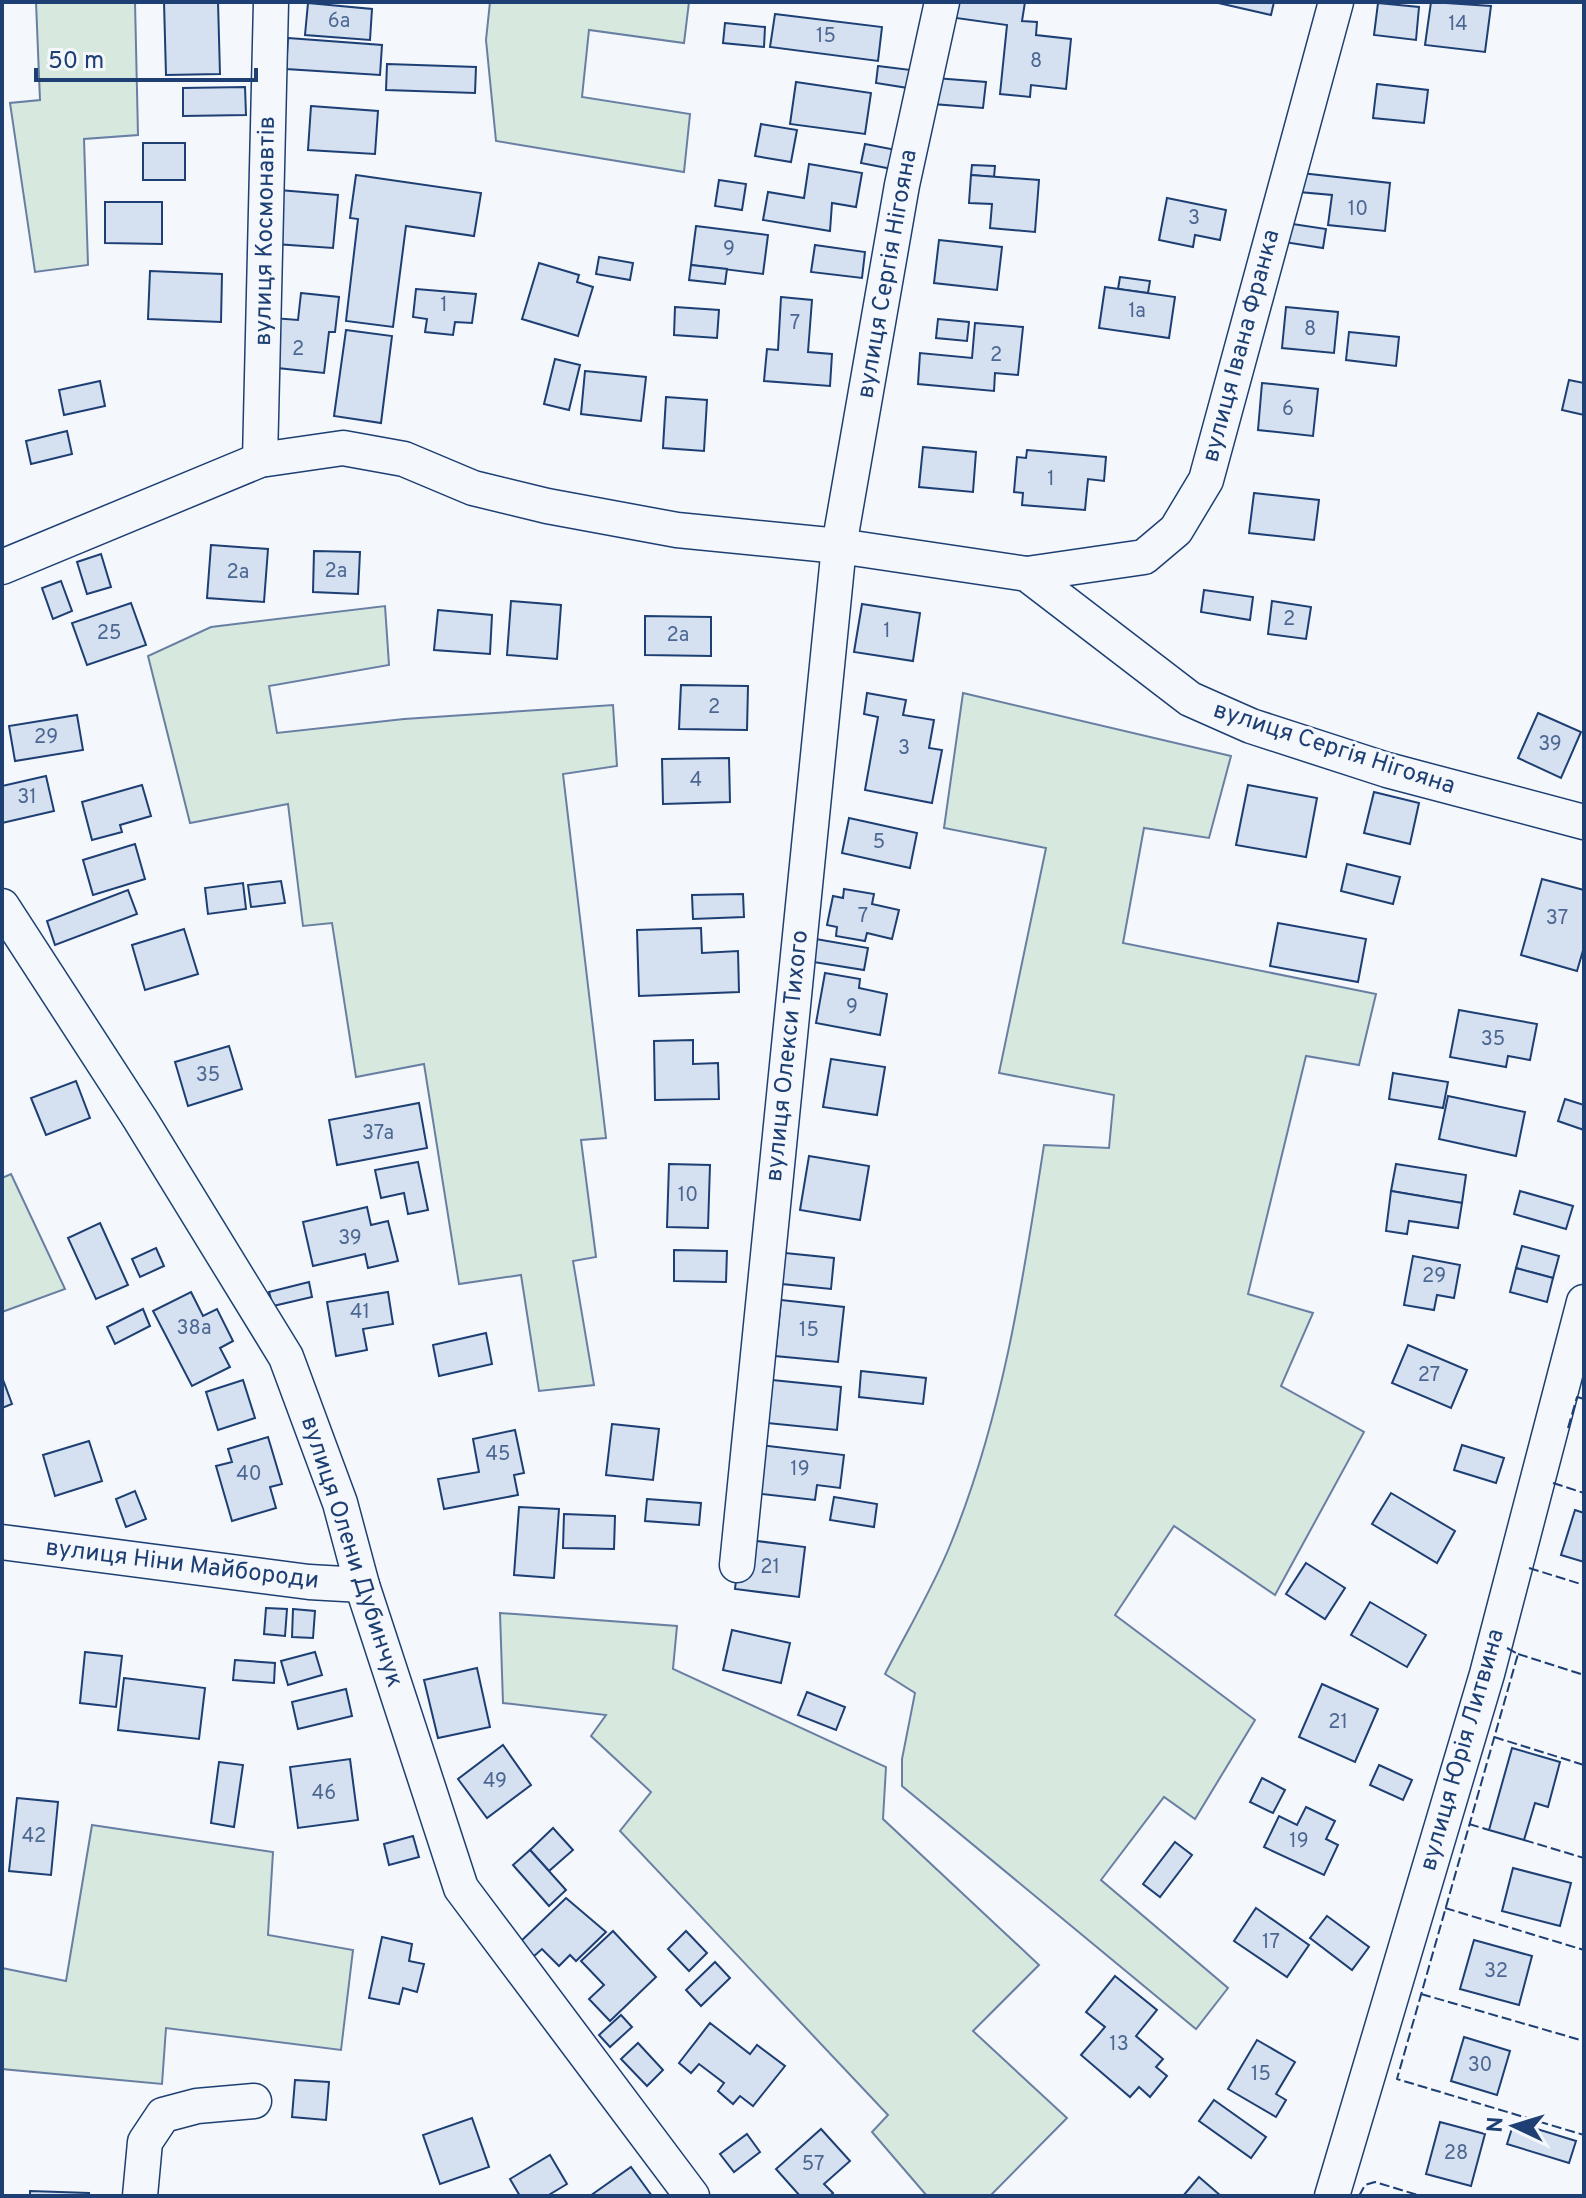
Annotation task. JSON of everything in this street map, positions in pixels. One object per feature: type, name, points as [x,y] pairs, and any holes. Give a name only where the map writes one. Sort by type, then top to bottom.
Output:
[{"type":"street","name":"вулиця Космонавтів","points":[[260,460],[271,2]]},
{"type":"street","name":"вулиця Сергія Нігояна","points":[[839,546],[902,185],[942,2]]},
{"type":"street","name":"вулиця Івана Франка","points":[[1027,574],[1144,557],[1176,530],[1206,480],[1336,2]]},
{"type":"street","name":"вулиця Сергія Нігояна","points":[[2,567],[260,460],[343,448],[404,459],[473,488],[547,506],[677,530],[839,546],[1027,574],[1190,699],[1251,726],[1387,770],[1584,822]]},
{"type":"street","name":"вулиця Олекси Тихого","points":[[737,1565],[839,546]]},
{"type":"street","name":"вулиця Олени Дубинчук","points":[[2,906],[140,1119],[286,1357],[340,1503],[362,1585],[461,1888],[692,2196]]},
{"type":"street","name":"вулиця Юрія Литвина","points":[[1332,2196],[1487,1674],[1584,1302]]},
{"type":"street","name":"вулиця Ніни Майбороди","points":[[2,1542],[309,1582],[362,1585]]},
{"type":"street","points":[[140,2196],[145,2142],[163,2115],[197,2106],[254,2101]]},
{"type":"shaded area","points":[[36,2],[135,2],[138,135],[84,139],[88,265],[35,272],[10,103],[40,100]]},
{"type":"shaded area","points":[[490,2],[689,2],[684,43],[589,30],[582,97],[690,114],[684,172],[496,141],[486,40]]},
{"type":"shaded area","points":[[385,606],[389,665],[269,686],[277,733],[404,719],[613,705],[617,766],[563,774],[606,1138],[581,1140],[596,1257],[573,1261],[594,1385],[539,1391],[521,1275],[459,1284],[424,1064],[356,1077],[332,923],[303,926],[288,804],[190,823],[148,656],[211,627]]},
{"type":"shaded area","points":[[963,693],[1231,756],[1209,838],[1144,828],[1123,943],[1376,994],[1359,1065],[1306,1056],[1248,1294],[1313,1313],[1281,1386],[1364,1432],[1275,1595],[1174,1526],[1115,1615],[1255,1720],[1195,1819],[1164,1797],[1101,1880],[1228,1988],[1196,2029],[902,1786],[902,1759],[915,1693],[885,1674],[944,1560],[985,1446],[1019,1297],[1044,1145],[1109,1148],[1114,1095],[999,1073],[1046,848],[944,828]]},
{"type":"shaded area","points":[[11,1174],[65,1289],[2,1312],[2,1178]]},
{"type":"shaded area","points":[[500,1613],[677,1626],[673,1669],[886,1767],[883,1819],[1039,1965],[973,2031],[1067,2118],[990,2196],[927,2196],[872,2132],[888,2115],[620,1831],[651,1792],[591,1736],[606,1715],[503,1703]]},
{"type":"shaded area","points":[[92,1825],[273,1852],[268,1935],[353,1950],[341,2050],[166,2028],[162,2084],[2,2069],[2,1968],[66,1981]]},
{"type":"building","points":[[164,2],[218,2],[220,74],[166,75]]},
{"type":"building","points":[[958,2],[1025,2],[1022,21],[1037,22],[1036,35],[1071,39],[1066,89],[1031,85],[1030,97],[1000,94],[1007,25],[956,18]]},
{"type":"building","points":[[1214,2],[1274,2],[1271,15]]},
{"type":"building","points":[[1431,2],[1491,6],[1485,52],[1425,45]]},
{"type":"building","points":[[308,3],[372,9],[370,40],[305,35]]},
{"type":"building","points":[[1378,3],[1419,7],[1416,40],[1374,35]]},
{"type":"building","points":[[775,14],[882,27],[878,61],[770,47]]},
{"type":"building","points":[[725,23],[765,27],[764,47],[723,43]]},
{"type":"building","points":[[288,38],[382,45],[380,75],[286,69]]},
{"type":"building","points":[[387,64],[476,67],[475,93],[386,90]]},
{"type":"building","points":[[878,66],[911,70],[908,88],[876,83]]},
{"type":"building","points":[[935,78],[986,82],[983,108],[933,104]]},
{"type":"building","points":[[796,82],[871,93],[865,134],[790,124]]},
{"type":"building","points":[[1377,84],[1428,90],[1424,123],[1373,118]]},
{"type":"building","points":[[245,87],[246,115],[183,116],[183,88]]},
{"type":"building","points":[[311,106],[378,111],[375,154],[308,150]]},
{"type":"building","points":[[761,124],[797,130],[791,162],[755,156]]},
{"type":"building","points":[[143,143],[185,143],[185,180],[143,180]]},
{"type":"building","points":[[865,144],[896,150],[892,169],[861,163]]},
{"type":"building","points":[[809,164],[862,173],[856,207],[832,203],[830,231],[763,220],[768,192],[804,198]]},
{"type":"building","points":[[972,165],[995,166],[994,177],[971,175]]},
{"type":"building","points":[[1301,173],[1390,183],[1385,231],[1328,225],[1332,195],[1299,192]]},
{"type":"building","points":[[356,175],[481,193],[474,236],[406,226],[393,327],[346,321],[358,219],[350,218]]},
{"type":"building","points":[[971,175],[1039,180],[1035,232],[990,228],[992,204],[969,203]]},
{"type":"building","points":[[719,180],[746,184],[742,210],[715,206]]},
{"type":"building","points":[[279,190],[338,195],[333,248],[275,244]]},
{"type":"building","points":[[1167,198],[1226,210],[1220,240],[1195,235],[1193,247],[1159,240]]},
{"type":"building","points":[[105,202],[162,202],[162,244],[105,243]]},
{"type":"building","points":[[1286,223],[1326,229],[1323,248],[1284,242]]},
{"type":"building","points":[[696,226],[768,235],[763,274],[691,265]]},
{"type":"building","points":[[939,240],[1002,247],[997,290],[934,283]]},
{"type":"building","points":[[815,245],[865,252],[862,278],[811,272]]},
{"type":"building","points":[[599,257],[633,263],[630,280],[596,274]]},
{"type":"building","points":[[539,263],[579,275],[577,282],[593,287],[578,336],[522,319]]},
{"type":"building","points":[[691,265],[727,269],[725,284],[689,280]]},
{"type":"building","points":[[150,271],[222,274],[221,322],[148,319]]},
{"type":"building","points":[[1120,277],[1150,281],[1148,293],[1118,289]]},
{"type":"building","points":[[1105,287],[1175,297],[1169,338],[1099,328]]},
{"type":"building","points":[[416,289],[476,294],[472,323],[455,322],[453,335],[425,332],[427,319],[413,317]]},
{"type":"building","points":[[301,293],[339,297],[335,332],[329,332],[324,373],[268,367],[273,318],[298,320]]},
{"type":"building","points":[[781,297],[812,300],[808,352],[832,354],[830,386],[764,381],[767,349],[778,350]]},
{"type":"building","points":[[675,307],[719,310],[717,338],[674,335]]},
{"type":"building","points":[[1286,307],[1338,312],[1334,353],[1282,348]]},
{"type":"building","points":[[938,319],[969,322],[967,341],[936,338]]},
{"type":"building","points":[[975,323],[1023,327],[1018,375],[995,373],[994,391],[918,384],[920,353],[972,358]]},
{"type":"building","points":[[346,330],[392,336],[381,423],[334,416]]},
{"type":"building","points":[[1349,332],[1399,337],[1396,366],[1346,360]]},
{"type":"building","points":[[555,359],[580,365],[569,410],[544,404]]},
{"type":"building","points":[[585,371],[646,377],[641,421],[581,414]]},
{"type":"building","points":[[1569,380],[1584,383],[1584,415],[1562,410]]},
{"type":"building","points":[[100,381],[105,406],[64,415],[59,390]]},
{"type":"building","points":[[1262,383],[1318,389],[1313,436],[1258,430]]},
{"type":"building","points":[[666,397],[707,400],[704,451],[663,448]]},
{"type":"building","points":[[67,431],[72,454],[31,464],[26,441]]},
{"type":"building","points":[[923,447],[976,452],[973,492],[919,487]]},
{"type":"building","points":[[1027,450],[1106,457],[1104,481],[1088,479],[1085,510],[1022,505],[1023,493],[1014,492],[1017,457],[1026,458]]},
{"type":"building","points":[[1254,493],[1319,500],[1314,540],[1249,533]]},
{"type":"building","points":[[211,545],[268,549],[264,602],[207,598]]},
{"type":"building","points":[[314,551],[360,552],[358,594],[313,592]]},
{"type":"building","points":[[101,554],[111,587],[87,594],[77,562]]},
{"type":"building","points":[[61,581],[72,611],[53,619],[42,588]]},
{"type":"building","points":[[1204,590],[1253,597],[1250,620],[1201,612]]},
{"type":"building","points":[[511,601],[561,605],[557,659],[507,655]]},
{"type":"building","points":[[1272,601],[1311,607],[1306,639],[1268,634]]},
{"type":"building","points":[[131,603],[146,645],[87,665],[72,623]]},
{"type":"building","points":[[862,604],[920,613],[913,661],[854,652]]},
{"type":"building","points":[[438,610],[492,615],[490,654],[434,650]]},
{"type":"building","points":[[645,616],[711,617],[711,656],[645,655]]},
{"type":"building","points":[[681,685],[748,686],[747,730],[679,729]]},
{"type":"building","points":[[867,693],[906,700],[903,715],[934,720],[929,748],[942,750],[932,803],[865,790],[878,717],[864,714]]},
{"type":"building","points":[[1538,713],[1581,732],[1561,778],[1518,758]]},
{"type":"building","points":[[77,715],[83,750],[15,761],[9,726]]},
{"type":"building","points":[[729,758],[730,802],[663,804],[662,759]]},
{"type":"building","points":[[46,776],[54,811],[2,823],[2,786]]},
{"type":"building","points":[[142,785],[151,816],[120,825],[122,832],[92,840],[82,802]]},
{"type":"building","points":[[1248,785],[1317,798],[1306,857],[1236,845]]},
{"type":"building","points":[[1374,792],[1419,803],[1410,844],[1364,833]]},
{"type":"building","points":[[849,818],[917,833],[910,868],[842,853]]},
{"type":"building","points":[[135,844],[145,879],[93,895],[83,860]]},
{"type":"building","points":[[1347,864],[1400,877],[1393,904],[1341,891]]},
{"type":"building","points":[[1542,879],[1584,890],[1584,947],[1577,971],[1521,955]]},
{"type":"building","points":[[281,881],[285,903],[251,907],[248,885]]},
{"type":"building","points":[[243,883],[246,909],[208,914],[205,888]]},
{"type":"building","points":[[844,889],[874,894],[872,904],[899,910],[892,939],[867,933],[865,941],[836,936],[837,927],[827,925],[833,896],[843,898]]},
{"type":"building","points":[[128,890],[137,914],[55,945],[47,921]]},
{"type":"building","points":[[743,894],[744,917],[693,919],[692,895]]},
{"type":"building","points":[[1278,923],[1366,939],[1358,982],[1270,966]]},
{"type":"building","points":[[701,928],[702,953],[738,951],[739,992],[639,996],[637,930]]},
{"type":"building","points":[[184,929],[198,974],[145,990],[132,945]]},
{"type":"building","points":[[810,938],[868,948],[864,970],[807,961]]},
{"type":"building","points":[[825,973],[860,979],[859,988],[887,994],[880,1035],[816,1023]]},
{"type":"building","points":[[1459,1010],[1537,1024],[1530,1060],[1508,1056],[1506,1067],[1450,1057]]},
{"type":"building","points":[[693,1040],[693,1064],[718,1063],[719,1099],[655,1100],[654,1041]]},
{"type":"building","points":[[229,1046],[242,1089],[188,1106],[175,1062]]},
{"type":"building","points":[[831,1059],[885,1067],[877,1115],[823,1107]]},
{"type":"building","points":[[1393,1073],[1448,1082],[1443,1108],[1389,1099]]},
{"type":"building","points":[[76,1081],[90,1118],[46,1135],[31,1098]]},
{"type":"building","points":[[1448,1096],[1525,1112],[1516,1156],[1439,1139]]},
{"type":"building","points":[[1565,1099],[1584,1105],[1584,1130],[1558,1121]]},
{"type":"building","points":[[419,1103],[427,1148],[337,1165],[329,1120]]},
{"type":"building","points":[[809,1156],[869,1166],[860,1220],[800,1210]]},
{"type":"building","points":[[418,1162],[428,1210],[408,1214],[404,1193],[381,1198],[375,1170]]},
{"type":"building","points":[[669,1164],[710,1165],[708,1228],[667,1227]]},
{"type":"building","points":[[1396,1164],[1466,1175],[1462,1203],[1391,1191]]},
{"type":"building","points":[[1391,1191],[1462,1203],[1458,1228],[1409,1221],[1407,1234],[1386,1231]]},
{"type":"building","points":[[1520,1191],[1573,1206],[1566,1229],[1514,1214]]},
{"type":"building","points":[[367,1207],[371,1225],[388,1221],[398,1261],[368,1268],[365,1254],[313,1266],[303,1222]]},
{"type":"building","points":[[100,1223],[128,1285],[96,1299],[68,1238]]},
{"type":"building","points":[[1522,1246],[1559,1256],[1553,1278],[1516,1268]]},
{"type":"building","points":[[156,1248],[164,1266],[140,1277],[132,1259]]},
{"type":"building","points":[[674,1250],[727,1251],[726,1282],[674,1281]]},
{"type":"building","points":[[785,1253],[834,1258],[831,1289],[782,1284]]},
{"type":"building","points":[[1413,1256],[1460,1265],[1454,1298],[1437,1295],[1434,1310],[1404,1305]]},
{"type":"building","points":[[1516,1268],[1553,1278],[1547,1302],[1510,1292]]},
{"type":"building","points":[[309,1282],[312,1297],[273,1306],[269,1292]]},
{"type":"building","points":[[191,1292],[203,1316],[217,1309],[233,1341],[220,1348],[230,1367],[192,1386],[153,1311]]},
{"type":"building","points":[[388,1292],[393,1324],[363,1329],[367,1350],[336,1356],[327,1302]]},
{"type":"building","points":[[781,1300],[844,1307],[838,1362],[775,1356]]},
{"type":"building","points":[[143,1309],[150,1326],[115,1344],[107,1327]]},
{"type":"building","points":[[486,1333],[492,1364],[439,1376],[433,1345]]},
{"type":"building","points":[[1408,1345],[1467,1370],[1451,1408],[1392,1383]]},
{"type":"building","points":[[861,1371],[926,1378],[923,1404],[859,1397]]},
{"type":"building","points":[[2,1377],[12,1404],[2,1408]]},
{"type":"building","points":[[762,1379],[841,1387],[837,1430],[758,1422]]},
{"type":"building","points":[[243,1380],[255,1418],[218,1430],[206,1392]]},
{"type":"building","points":[[612,1424],[659,1429],[653,1480],[606,1475]]},
{"type":"building","points":[[515,1430],[524,1473],[514,1475],[518,1495],[444,1509],[438,1479],[479,1472],[473,1439]]},
{"type":"building","points":[[268,1437],[282,1484],[270,1487],[276,1508],[232,1521],[216,1466],[232,1462],[228,1449]]},
{"type":"building","points":[[89,1441],[102,1481],[55,1496],[43,1455]]},
{"type":"building","points":[[760,1445],[844,1455],[840,1488],[817,1485],[815,1500],[754,1493]]},
{"type":"building","points":[[1462,1445],[1504,1458],[1496,1483],[1454,1470]]},
{"type":"building","points":[[135,1491],[146,1519],[126,1527],[116,1499]]},
{"type":"building","points":[[1391,1493],[1455,1531],[1437,1563],[1372,1524]]},
{"type":"building","points":[[834,1497],[877,1504],[874,1527],[830,1520]]},
{"type":"building","points":[[647,1499],[701,1503],[699,1525],[645,1521]]},
{"type":"building","points":[[519,1507],[559,1509],[554,1578],[514,1575]]},
{"type":"building","points":[[1575,1510],[1584,1513],[1584,1562],[1561,1555]]},
{"type":"building","points":[[564,1514],[615,1516],[614,1549],[563,1548]]},
{"type":"building","points":[[741,1539],[805,1547],[799,1597],[735,1589]]},
{"type":"building","points":[[1306,1563],[1345,1588],[1325,1619],[1286,1594]]},
{"type":"building","points":[[1370,1602],[1426,1635],[1407,1667],[1351,1635]]},
{"type":"building","points":[[266,1608],[287,1609],[285,1636],[264,1634]]},
{"type":"building","points":[[293,1609],[315,1611],[313,1638],[292,1637]]},
{"type":"building","points":[[732,1630],[790,1643],[781,1683],[723,1670]]},
{"type":"building","points":[[85,1652],[122,1656],[116,1707],[80,1703]]},
{"type":"building","points":[[315,1652],[322,1675],[288,1685],[281,1661]]},
{"type":"building","points":[[235,1660],[275,1663],[274,1683],[233,1680]]},
{"type":"building","points":[[477,1668],[490,1727],[438,1738],[424,1680]]},
{"type":"building","points":[[124,1678],[205,1688],[199,1739],[118,1730]]},
{"type":"building","points":[[1322,1684],[1378,1709],[1355,1762],[1299,1737]]},
{"type":"building","points":[[346,1689],[352,1716],[298,1729],[292,1702]]},
{"type":"building","points":[[807,1692],[845,1707],[836,1730],[798,1715]]},
{"type":"building","points":[[503,1745],[531,1785],[487,1818],[458,1779]]},
{"type":"building","points":[[1512,1748],[1560,1762],[1548,1807],[1535,1803],[1524,1840],[1489,1830]]},
{"type":"building","points":[[350,1759],[358,1820],[298,1828],[290,1767]]},
{"type":"building","points":[[219,1762],[243,1765],[234,1827],[211,1823]]},
{"type":"building","points":[[1379,1765],[1412,1780],[1403,1800],[1370,1785]]},
{"type":"building","points":[[1262,1778],[1285,1790],[1273,1813],[1250,1802]]},
{"type":"building","points":[[17,1798],[58,1802],[51,1875],[9,1871]]},
{"type":"building","points":[[1306,1807],[1335,1821],[1326,1839],[1338,1845],[1324,1875],[1264,1847],[1279,1816],[1297,1825]]},
{"type":"building","points":[[553,1828],[573,1850],[549,1871],[530,1850]]},
{"type":"building","points":[[413,1836],[419,1857],[389,1865],[384,1844]]},
{"type":"building","points":[[1175,1842],[1192,1855],[1160,1897],[1143,1884]]},
{"type":"building","points":[[530,1850],[566,1890],[549,1906],[513,1865]]},
{"type":"building","points":[[1513,1868],[1571,1883],[1560,1926],[1502,1911]]},
{"type":"building","points":[[566,1898],[606,1932],[576,1961],[570,1955],[559,1966],[542,1949],[533,1957],[519,1943]]},
{"type":"building","points":[[1256,1908],[1309,1945],[1287,1977],[1234,1941]]},
{"type":"building","points":[[1327,1916],[1369,1947],[1352,1970],[1310,1938]]},
{"type":"building","points":[[613,1931],[656,1977],[610,2021],[589,1999],[604,1985],[581,1961]]},
{"type":"building","points":[[686,1931],[707,1953],[689,1971],[668,1949]]},
{"type":"building","points":[[382,1937],[412,1944],[409,1961],[424,1964],[417,1992],[403,1988],[399,2004],[369,1998]]},
{"type":"building","points":[[1474,1940],[1532,1956],[1519,2005],[1460,1989]]},
{"type":"building","points":[[715,1962],[730,1978],[701,2006],[686,1990]]},
{"type":"building","points":[[1115,1976],[1157,2010],[1136,2036],[1163,2059],[1156,2067],[1167,2076],[1150,2097],[1139,2087],[1130,2097],[1081,2055],[1105,2027],[1086,2012]]},
{"type":"building","points":[[621,2015],[632,2027],[610,2047],[599,2035]]},
{"type":"building","points":[[710,2023],[750,2054],[757,2045],[785,2066],[753,2106],[740,2096],[733,2104],[718,2091],[724,2083],[699,2064],[691,2073],[679,2063]]},
{"type":"building","points":[[1464,2037],[1510,2051],[1497,2095],[1451,2081]]},
{"type":"building","points":[[1257,2040],[1295,2062],[1276,2094],[1286,2100],[1276,2117],[1228,2089]]},
{"type":"building","points":[[638,2043],[663,2070],[647,2086],[621,2059]]},
{"type":"building","points":[[295,2080],[329,2082],[326,2120],[292,2117]]},
{"type":"building","points":[[1214,2100],[1266,2137],[1251,2158],[1199,2121]]},
{"type":"building","points":[[472,2118],[489,2167],[440,2184],[423,2135]]},
{"type":"building","points":[[1440,2122],[1485,2134],[1471,2186],[1426,2174]]},
{"type":"building","points":[[1514,2122],[1576,2141],[1569,2163],[1507,2144]]},
{"type":"building","points":[[821,2129],[850,2161],[824,2184],[833,2193],[830,2196],[800,2196],[776,2169]]},
{"type":"building","points":[[747,2134],[760,2152],[734,2172],[720,2154]]},
{"type":"building","points":[[550,2155],[567,2184],[547,2196],[520,2196],[510,2179]]},
{"type":"building","points":[[631,2167],[652,2196],[590,2196]]},
{"type":"building","points":[[1199,2177],[1221,2196],[1183,2196]]},
{"type":"building","points":[[30,2191],[89,2193],[89,2196],[30,2196]]},
{"type":"fence","points":[[1568,1428],[1577,1397],[1584,1399]]},
{"type":"fence","points":[[1553,1483],[1584,1493]]},
{"type":"fence","points":[[1529,1568],[1584,1585]]},
{"type":"fence","points":[[1507,1648],[1518,1654],[1397,2079],[1584,2135]]},
{"type":"fence","points":[[1518,1654],[1584,1675]]},
{"type":"fence","points":[[1494,1737],[1584,1765]]},
{"type":"fence","points":[[1469,1824],[1489,1830]]},
{"type":"fence","points":[[1524,1840],[1584,1858]]},
{"type":"fence","points":[[1445,1908],[1584,1950]]},
{"type":"fence","points":[[1421,1994],[1584,2041]]},
{"type":"fence","points":[[1359,2196],[1365,2185],[1375,2182],[1421,2196]]}]
